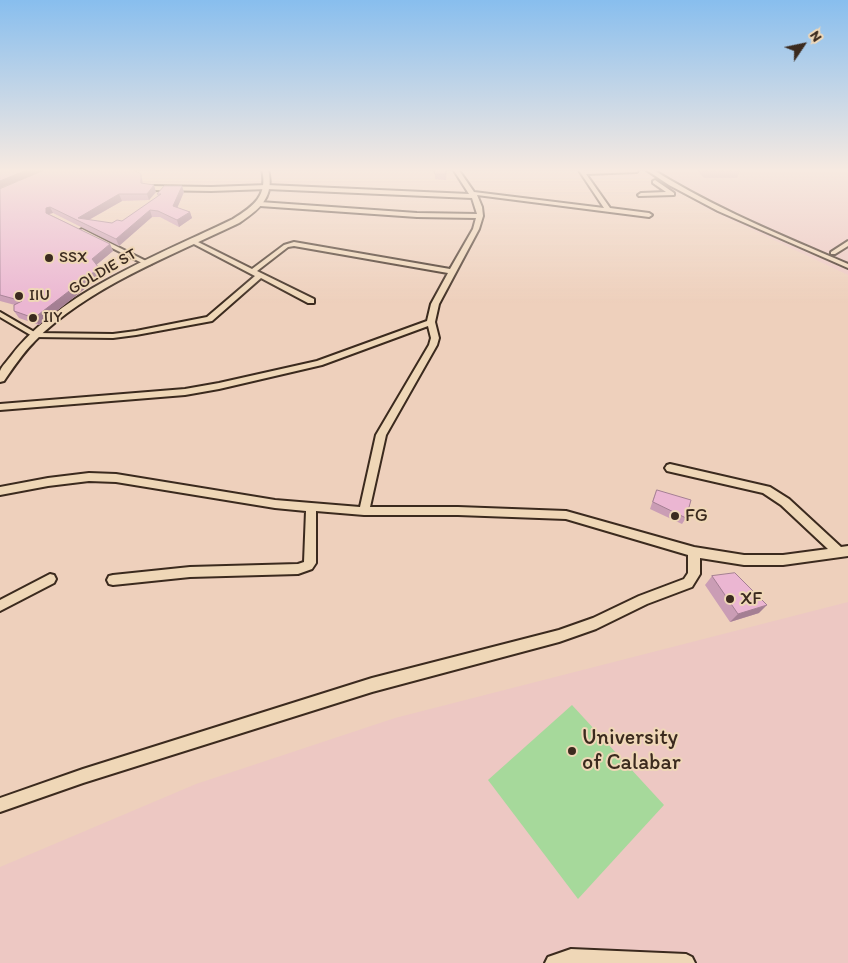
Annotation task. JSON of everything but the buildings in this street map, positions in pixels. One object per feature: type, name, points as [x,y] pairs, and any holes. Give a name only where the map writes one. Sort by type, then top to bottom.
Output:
[{"type":"street","name":"GOLDIE ST","points":[[0,379],[34,336],[64,312],[90,295],[247,214]]},
{"type":"street","points":[[364,511],[381,435],[433,345],[434,338],[431,322],[435,304],[476,229],[480,216],[402,214]]},
{"type":"street","points":[[638,214],[649,215]]},
{"type":"street","points":[[729,214],[848,266]]},
{"type":"street","points":[[746,214],[848,260]]},
{"type":"street","points":[[78,229],[148,264]]},
{"type":"street","points":[[194,242],[311,301]]},
{"type":"street","points":[[833,253],[848,243]]},
{"type":"street","points":[[0,314],[34,336],[113,336],[206,320],[286,246],[294,244],[452,272]]},
{"type":"street","points":[[0,407],[185,392],[219,386],[319,363],[431,322]]},
{"type":"street","points":[[670,468],[766,490],[784,502],[844,552]]},
{"type":"street","points":[[0,491],[89,477],[116,478],[274,504],[364,511],[458,511],[566,516],[694,552],[754,560],[783,560],[844,552]]},
{"type":"street","points":[[113,580],[190,572],[298,569],[308,566],[310,562],[311,507]]},
{"type":"street","points":[[0,805],[83,776],[372,685],[559,636],[596,623],[643,600],[688,583],[694,574],[694,552]]},
{"type":"street","points":[[0,606],[50,579]]},
{"type":"street","points":[[554,963],[572,958],[686,963]]},
{"type":"shaded area","points":[[719,214],[848,214],[848,275]]},
{"type":"shaded area","name":"University of Calabar","points":[[848,602],[848,963],[0,963],[0,867],[196,784],[395,718]]},
{"type":"green space","points":[[572,705],[664,805],[578,899],[488,780]]},
{"type":"place","name":"SSX","points":[[49,258]]},
{"type":"place","name":"IIU","points":[[19,296]]},
{"type":"place","name":"IIY","points":[[33,318]]},
{"type":"place","name":"FG","points":[[675,516]]},
{"type":"place","name":"XF","points":[[730,599]]},
{"type":"place","name":"University of Calabar","points":[[572,751]]}]
